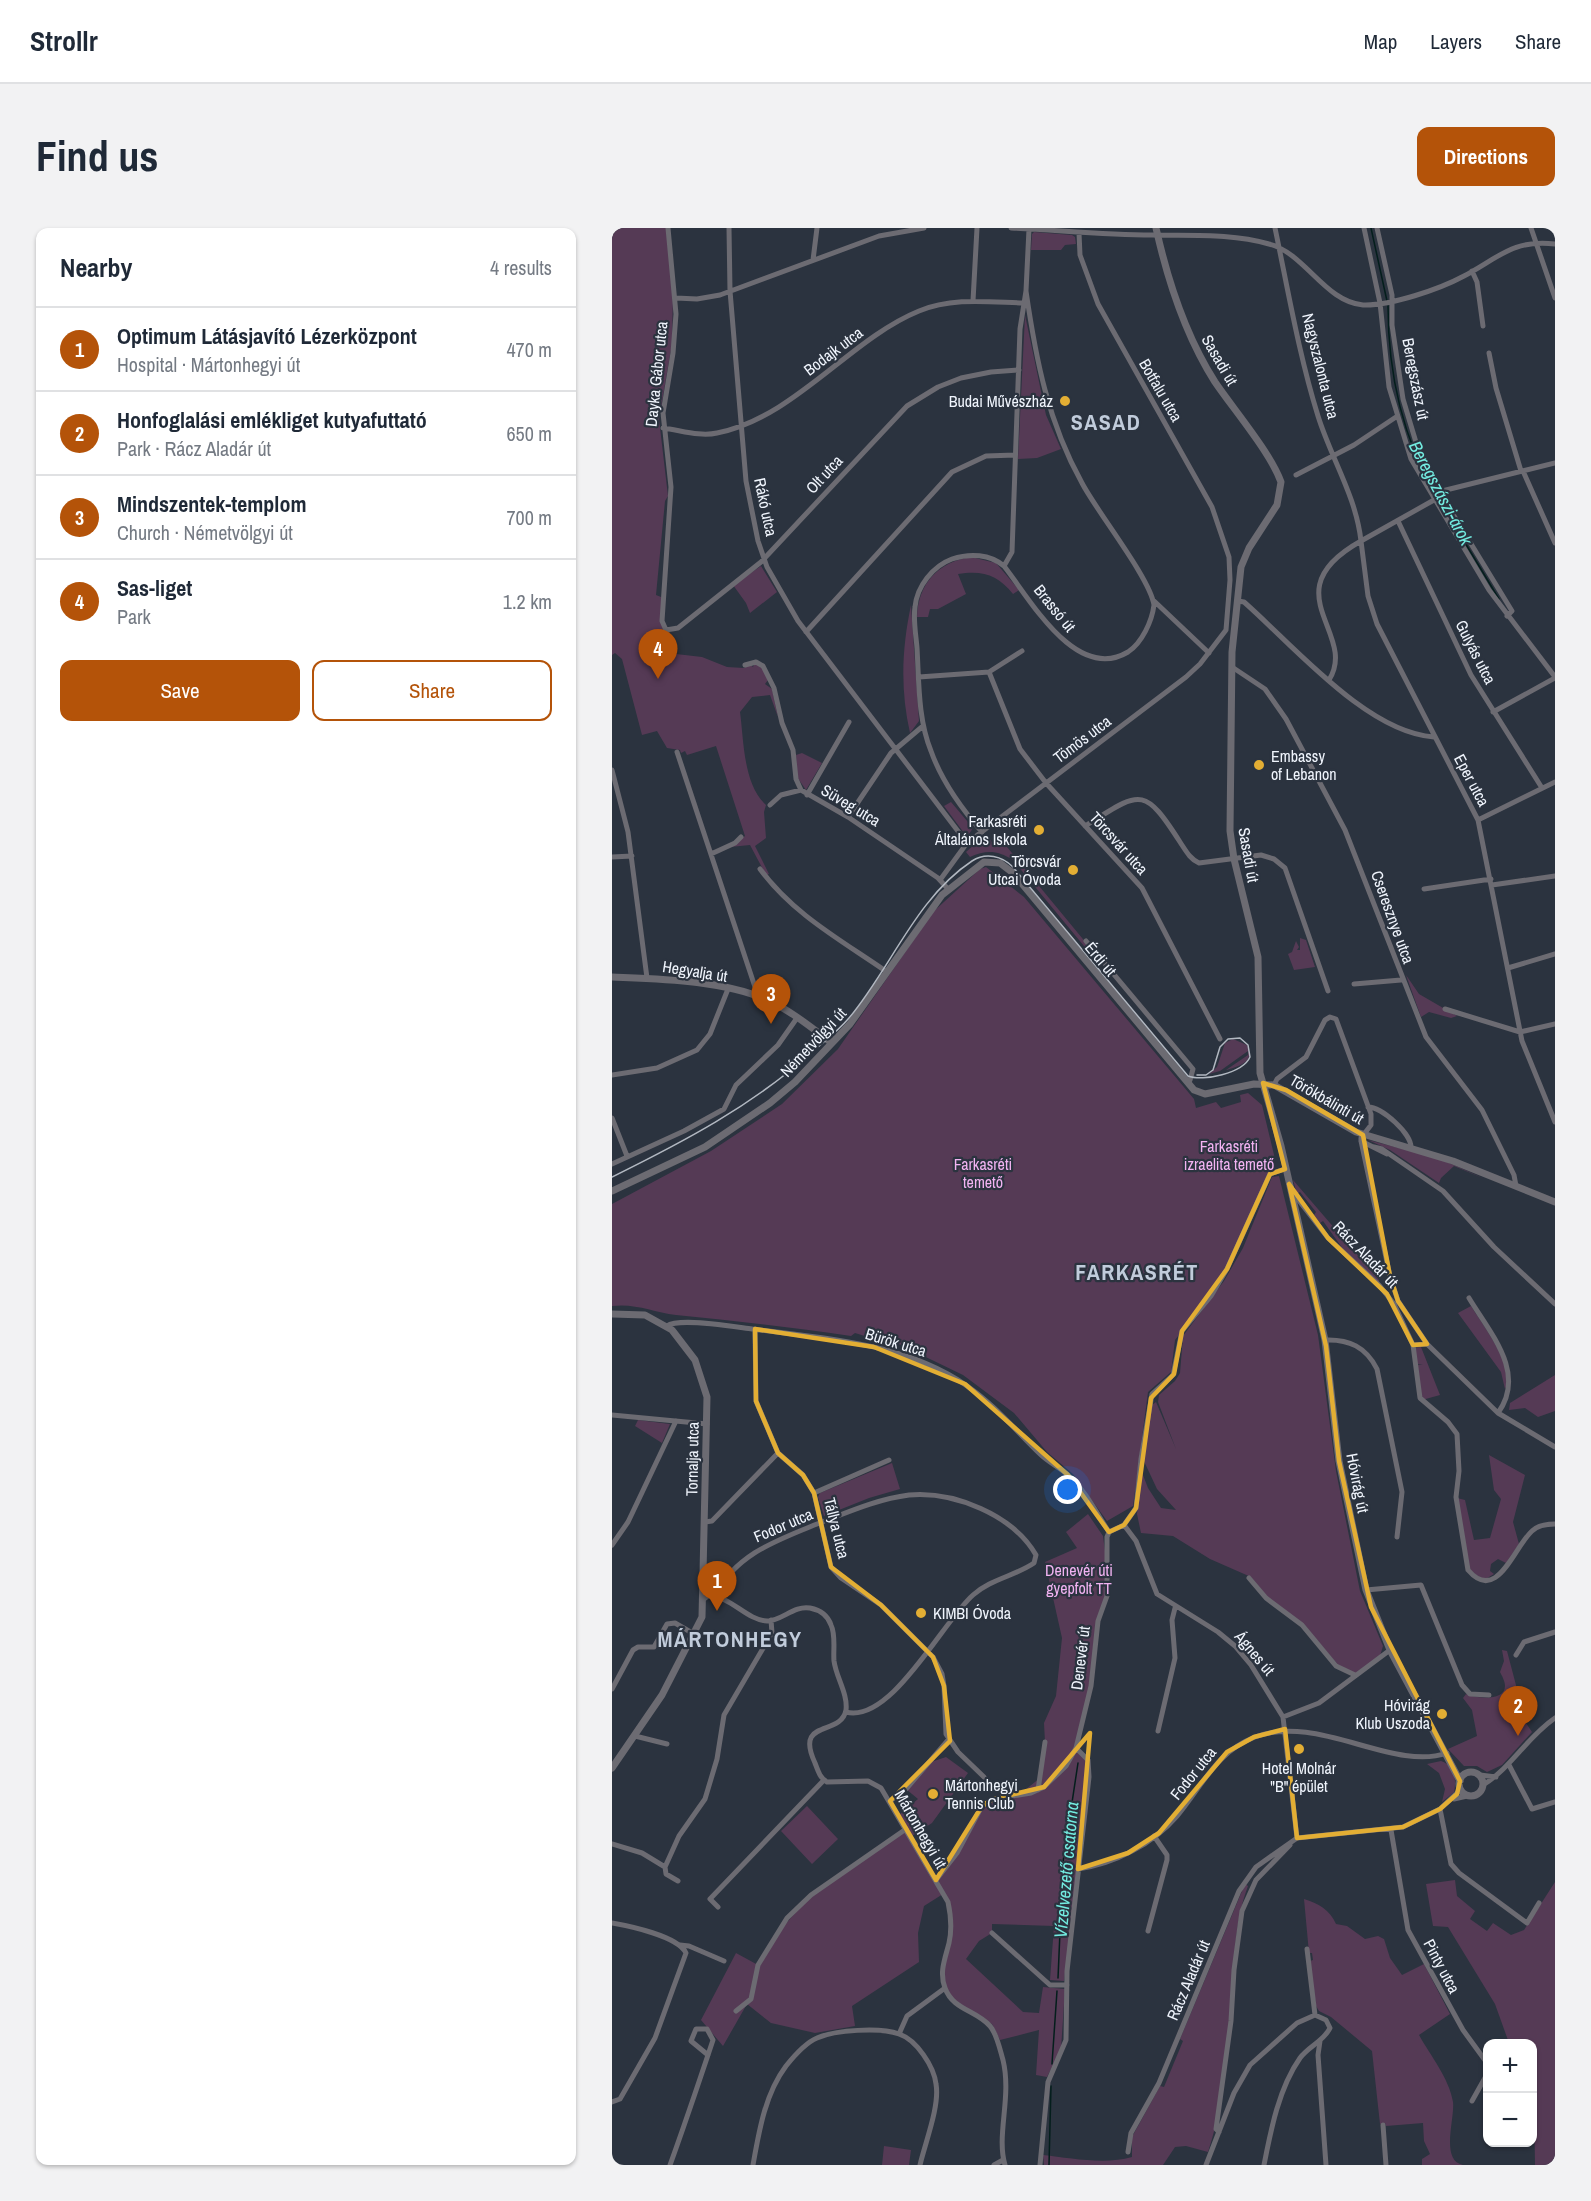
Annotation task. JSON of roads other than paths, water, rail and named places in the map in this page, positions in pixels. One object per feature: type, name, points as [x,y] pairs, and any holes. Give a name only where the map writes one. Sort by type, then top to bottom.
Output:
[{"type":"street","name":"Dayka Gábor utca","points":[[666,630],[662,621],[670,487],[663,428],[673,353],[675,298],[668,228]]},
{"type":"street","name":"Rákó utca","points":[[729,228],[730,291],[746,481],[764,558],[789,608],[894,750]]},
{"type":"street","points":[[813,260],[817,228]]},
{"type":"street","points":[[675,298],[697,299],[730,291],[891,230],[924,228]]},
{"type":"street","points":[[973,301],[977,228]]},
{"type":"street","points":[[1011,228],[1157,232],[1236,237],[1279,248],[1346,300],[1363,305],[1386,302],[1433,289],[1472,272],[1514,247],[1537,243],[1555,244]]},
{"type":"street","name":"Nagyszalonta utca","points":[[1275,228],[1315,408],[1352,501],[1361,541]]},
{"type":"street","name":"Beregszász út","points":[[1364,228],[1392,325],[1404,399],[1418,449],[1440,493],[1512,611],[1507,616]]},
{"type":"street","name":"Beregszász út","points":[[1377,228],[1386,302],[1385,363],[1396,417],[1414,466],[1507,616],[1555,678]]},
{"type":"street","points":[[1531,228],[1555,298]]},
{"type":"street","points":[[982,832],[945,782],[927,740],[923,726],[915,606],[927,577],[940,565],[965,556],[989,557],[1004,566],[1012,552],[1019,370],[1029,229]]},
{"type":"street","name":"Botfalu utca","points":[[1081,231],[1080,255],[1098,304],[1212,507],[1229,557],[1230,580],[1226,627]]},
{"type":"street","name":"Sasadi út","points":[[1157,232],[1171,286],[1195,345],[1213,378],[1281,482],[1277,505],[1245,556],[1232,667],[1230,803],[1234,859],[1258,957],[1260,1073],[1263,1083]]},
{"type":"street","points":[[1472,272],[1477,282],[1483,326]]},
{"type":"street","points":[[1026,291],[1040,378],[1057,432],[1082,484],[1153,600],[1209,653],[1226,627],[1235,628]]},
{"type":"street","name":"Bodajk utca","points":[[663,428],[716,434],[741,425],[790,400],[877,335],[910,315],[940,305],[973,301],[1023,303]]},
{"type":"street","points":[[1489,353],[1498,399],[1522,471],[1555,543]]},
{"type":"street","name":"Olt utca","points":[[666,630],[678,628],[764,558],[898,415],[918,399],[944,385],[970,376],[1019,370]]},
{"type":"street","points":[[1296,475],[1334,456],[1396,417]]},
{"type":"street","points":[[806,632],[952,472],[986,456],[1015,455]]},
{"type":"street","points":[[1329,680],[1336,668],[1321,607],[1321,579],[1336,556],[1434,500],[1440,493],[1555,463]]},
{"type":"street","name":"Gulyás utca","points":[[1398,521],[1471,675],[1542,788]]},
{"type":"street","name":"Eper utca","points":[[1361,541],[1368,596],[1377,624],[1478,820],[1520,1032],[1555,1122]]},
{"type":"street","name":"Brassó út","points":[[1004,566],[1053,629],[1071,647],[1083,654],[1106,658],[1132,649],[1147,628],[1153,611],[1153,600]]},
{"type":"street","points":[[1238,601],[1249,606],[1357,704],[1405,730],[1434,737]]},
{"type":"street","points":[[919,676],[989,672],[1022,651]]},
{"type":"street","name":"Tömös utca","points":[[967,843],[1186,677],[1209,653]]},
{"type":"street","name":"Süveg utca","points":[[745,665],[756,662],[763,666],[772,685],[782,723],[793,750],[796,779],[801,790],[848,817],[940,880],[949,890]]},
{"type":"street","name":"Cseresznye utca","points":[[1232,667],[1265,689],[1286,719],[1345,830],[1401,980],[1433,1050],[1482,1110],[1514,1175],[1516,1186]]},
{"type":"street","name":"Törcsvár utca","points":[[989,672],[1016,740],[1046,783],[1142,888],[1220,1039]]},
{"type":"street","points":[[1493,712],[1555,678]]},
{"type":"street","points":[[807,795],[849,722]]},
{"type":"street","points":[[848,817],[894,750],[923,726]]},
{"type":"street","points":[[894,750],[967,843],[940,880]]},
{"type":"street","points":[[677,752],[758,996]]},
{"type":"street","points":[[612,770],[632,856],[647,978]]},
{"type":"street","points":[[1478,820],[1555,782]]},
{"type":"street","points":[[770,805],[781,795],[801,790]]},
{"type":"street","points":[[1085,826],[1126,802],[1145,801],[1161,812],[1194,861],[1204,864],[1267,856],[1285,868],[1328,991]]},
{"type":"street","points":[[711,854],[735,843],[741,837]]},
{"type":"street","points":[[612,857],[632,856]]},
{"type":"street","name":"Németvölgyi út","points":[[612,1191],[705,1147],[738,1126],[795,1082],[858,1014],[934,904],[979,865],[988,861]]},
{"type":"street","name":"Érdi út","points":[[988,861],[1004,864],[1013,873],[1189,1082]]},
{"type":"street","points":[[760,869],[776,889],[806,917],[887,972]]},
{"type":"street","points":[[1424,889],[1555,876]]},
{"type":"street","name":"Érdi út","points":[[1086,941],[1193,1069],[1189,1082]]},
{"type":"street","points":[[1508,968],[1555,954]]},
{"type":"street","name":"Hegyalja út","points":[[612,977],[684,980],[758,996],[797,1018],[832,1043]]},
{"type":"street","points":[[1354,984],[1401,980]]},
{"type":"street","points":[[612,1074],[657,1068],[697,1050],[710,1034],[728,989]]},
{"type":"street","points":[[1445,1009],[1520,1032],[1555,1024]]},
{"type":"street","points":[[1274,1085],[1277,1079],[1306,1057],[1322,1025],[1330,1017],[1339,1023],[1368,1107],[1371,1123],[1363,1142],[1390,1276],[1398,1301],[1427,1344],[1498,1413],[1555,1447]]},
{"type":"street","name":"Németvölgyi út","points":[[612,1164],[684,1131],[724,1109],[732,1090],[778,1045],[797,1018]]},
{"type":"street","points":[[1189,1082],[1194,1090],[1205,1094],[1263,1083]]},
{"type":"street","name":"Törökbálinti út","points":[[1263,1083],[1274,1085],[1349,1129],[1363,1142],[1411,1148],[1458,1162],[1555,1202]]},
{"type":"street","name":"Rácz Aladár út","points":[[1263,1083],[1290,1190],[1339,1250],[1383,1289],[1400,1315],[1413,1346],[1420,1398],[1432,1411],[1448,1422],[1457,1434],[1459,1471],[1456,1497],[1468,1570],[1484,1581],[1492,1581],[1502,1572],[1532,1530],[1555,1524]]},
{"type":"street","name":"Törökbálinti út","points":[[1368,1107],[1380,1109],[1392,1119],[1411,1142],[1411,1148]]},
{"type":"street","points":[[612,1118],[627,1156]]},
{"type":"street","points":[[1363,1142],[1387,1154],[1443,1191],[1494,1247],[1555,1304]]},
{"type":"street","points":[[1109,1532],[1124,1525],[1131,1517],[1137,1502],[1141,1459],[1152,1394],[1173,1375],[1182,1331],[1211,1296],[1227,1269],[1270,1174],[1285,1168]]},
{"type":"street","name":"Hóvirág út","points":[[1290,1190],[1325,1340],[1340,1461],[1366,1590],[1390,1650],[1460,1781]]},
{"type":"street","points":[[1468,1298],[1509,1368],[1508,1395],[1498,1413]]},
{"type":"street","name":"Bürök utca","points":[[612,1314],[637,1313],[667,1326],[677,1323],[755,1329],[874,1347],[912,1359],[964,1384],[1010,1422],[1040,1454],[1068,1475],[1109,1532]]},
{"type":"street","name":"Tornalja utca","points":[[667,1326],[688,1347],[699,1368],[706,1390],[704,1602]]},
{"type":"street","name":"Tállya utca","points":[[755,1329],[756,1401],[778,1453],[803,1475],[814,1493],[824,1545],[835,1571],[881,1605],[929,1652],[942,1674],[944,1725],[949,1739]]},
{"type":"street","points":[[1325,1340],[1352,1343],[1365,1353],[1377,1370],[1402,1492],[1398,1537]]},
{"type":"street","points":[[1413,1346],[1427,1344]]},
{"type":"street","points":[[612,1415],[706,1424]]},
{"type":"street","points":[[612,1545],[628,1522],[675,1421]]},
{"type":"street","points":[[705,1522],[712,1521],[778,1453]]},
{"type":"street","name":"Fodor utca","points":[[814,1493],[889,1460]]},
{"type":"street","name":"Fodor utca","points":[[714,1596],[725,1579],[749,1555],[821,1523],[883,1501],[908,1496],[931,1496],[964,1503],[1002,1521],[1023,1538],[1037,1558],[1029,1567],[998,1579],[974,1594],[957,1611],[929,1652]]},
{"type":"street","name":"Ágnes út","points":[[1124,1525],[1136,1541],[1157,1594],[1175,1608],[1218,1632],[1235,1647],[1251,1665],[1283,1717],[1297,1838]]},
{"type":"street","name":"Denevér út","points":[[1076,1748],[1094,1672],[1096,1628],[1107,1596],[1109,1566],[1106,1545],[1109,1532]]},
{"type":"street","points":[[1249,1578],[1266,1598],[1302,1625],[1336,1666],[1355,1675]]},
{"type":"street","points":[[1366,1590],[1421,1585],[1462,1685],[1470,1694],[1489,1695]]},
{"type":"street","points":[[612,1768],[662,1695],[702,1617],[704,1602],[714,1596],[760,1620],[771,1620],[806,1608],[817,1610],[827,1617],[832,1626],[834,1663],[846,1701],[846,1712],[838,1721],[815,1732],[809,1740],[810,1754],[824,1780],[710,1899]]},
{"type":"street","points":[[1158,1731],[1175,1658],[1172,1620],[1175,1608]]},
{"type":"street","points":[[678,1881],[666,1874],[665,1867],[679,1836],[705,1799],[717,1759],[724,1715],[772,1633],[771,1620]]},
{"type":"street","points":[[612,1689],[633,1650],[638,1647],[654,1647],[667,1624],[675,1623],[694,1634]]},
{"type":"street","points":[[1516,1655],[1524,1642],[1555,1632]]},
{"type":"street","points":[[1283,1717],[1319,1703],[1390,1650]]},
{"type":"street","points":[[846,1712],[862,1713],[879,1703],[901,1684],[929,1652]]},
{"type":"street","points":[[1297,1838],[1391,1830],[1440,1809],[1453,1800],[1478,1794],[1483,1785],[1509,1765],[1530,1738],[1555,1718]]},
{"type":"street","name":"Fodor utca","points":[[1078,1869],[1099,1865],[1128,1853],[1155,1836],[1175,1818],[1204,1778],[1227,1752],[1254,1737],[1285,1730],[1305,1732],[1420,1758],[1447,1753]]},
{"type":"street","points":[[635,1736],[668,1744]]},
{"type":"street","points":[[890,1801],[906,1789],[949,1739],[984,1777]]},
{"type":"street","points":[[1038,1790],[1045,1742]]},
{"type":"street","points":[[936,1880],[957,1853],[982,1806],[993,1799],[1038,1790],[1066,1766],[1076,1748],[1088,1760],[1090,1765],[1067,1985],[1066,2040],[1048,2082],[1040,2165]]},
{"type":"street","points":[[1452,1764],[1468,1772],[1496,1777]]},
{"type":"street","points":[[1509,1765],[1532,1809],[1555,1802]]},
{"type":"street","points":[[1453,1800],[1460,1790],[1460,1781],[1468,1772]]},
{"type":"street","points":[[1480,1775],[1483,1785]]},
{"type":"street","name":"Mártonhegyi út","points":[[824,1780],[872,1783],[881,1788],[936,1880],[948,1902],[951,1917],[949,1942],[942,1964],[945,1988]]},
{"type":"street","points":[[1460,1790],[1467,1796]]},
{"type":"street","points":[[1440,1809],[1454,1869],[1527,1923],[1539,1903]]},
{"type":"street","points":[[736,2011],[751,1999],[758,1965],[787,1918],[811,1895],[906,1829]]},
{"type":"street","name":"Pinty utca","points":[[1391,1830],[1408,1930],[1463,2030],[1487,2063],[1486,2076],[1472,2101]]},
{"type":"street","points":[[1148,1931],[1167,1860],[1167,1855],[1155,1836]]},
{"type":"street","name":"Rácz Aladár út","points":[[1218,2132],[1216,2129],[1232,2021],[1242,1911],[1251,1888],[1297,1838]]},
{"type":"street","name":"Rácz Aladár út","points":[[1128,2152],[1131,2133],[1159,2083],[1239,1891],[1256,1867],[1297,1838]]},
{"type":"street","points":[[612,1844],[642,1853],[665,1867]]},
{"type":"street","points":[[702,1895],[718,1907]]},
{"type":"street","points":[[612,1923],[655,1934],[680,1946],[686,1953],[686,1959],[655,2038],[620,2099],[612,2102]]},
{"type":"street","points":[[992,1933],[1050,1985],[1067,1985]]},
{"type":"street","points":[[680,1946],[689,1946],[724,1961]]},
{"type":"street","points":[[1307,1949],[1315,2015]]},
{"type":"street","points":[[899,2034],[906,2016],[945,1988],[953,2002],[989,2024],[995,2035],[1008,2084],[1004,2163],[994,2165]]},
{"type":"street","points":[[1206,2165],[1237,2086],[1250,2065],[1297,2023],[1315,2015],[1323,2018],[1329,2025],[1329,2032],[1300,2058],[1290,2075],[1278,2106],[1264,2165]]},
{"type":"street","points":[[670,2165],[708,2055],[712,2036],[707,2029],[696,2029],[691,2041],[708,2055]]},
{"type":"street","points":[[753,2165],[771,2093],[787,2065],[802,2049],[816,2039],[870,2031],[899,2034],[920,2052],[931,2068],[936,2083],[934,2108],[920,2165]]},
{"type":"street","points":[[1320,2041],[1318,2055],[1326,2165]]},
{"type":"street","points":[[1383,2125],[1386,2165]]},
{"type":"waterway","name":"Beregszászi-árok","points":[[1371,228],[1387,301]]},
{"type":"waterway","name":"Beregszászi-árok","points":[[1388,306],[1391,355],[1399,403],[1414,449],[1435,494]]},
{"type":"waterway","name":"Beregszászi-árok","points":[[1438,498],[1499,599]]},
{"type":"waterway","name":"Vízelvezető csatorna","points":[[1058,1978],[1063,1862],[1078,1763]]},
{"type":"waterway","name":"Vízelvezető csatorna","points":[[1052,2064],[1057,1991]]},
{"type":"waterway","points":[[1049,2165],[1051,2086]]},
{"type":"tram line","points":[[612,1177],[691,1136],[741,1106],[789,1071],[831,1036],[864,998],[935,894],[952,876],[972,861],[988,856],[1004,860],[1013,867],[1188,1076],[1212,1077],[1239,1068],[1250,1057],[1248,1045],[1240,1038],[1228,1039],[1220,1047],[1213,1070],[1206,1075],[1197,1075]]},
{"type":"place","name":"Budai Művészház","points":[[1065,401]]},
{"type":"place","name":"Sas-liget","points":[[658,679]]},
{"type":"place","name":"Embassy of Lebanon","points":[[1259,765]]},
{"type":"place","name":"Farkasréti Általános Iskola","points":[[1039,830]]},
{"type":"place","name":"Törcsvár Utcai Óvoda","points":[[1073,870]]},
{"type":"place","name":"Mindszentek-templom","points":[[771,1024]]},
{"type":"place","name":"Optimum Látásjavító Lézerközpont","points":[[717,1611]]},
{"type":"place","name":"KIMBI Óvoda","points":[[921,1613]]},
{"type":"place","name":"Hóvirág Klub Uszoda","points":[[1442,1714]]},
{"type":"place","name":"Honfoglalási emlékliget kutyafuttató","points":[[1518,1736]]},
{"type":"place","name":"Hotel Molnár \"B\" épület","points":[[1299,1749]]},
{"type":"place","name":"Mártonhegyi Tennis Club","points":[[933,1794]]},
{"type":"district","name":"SASAD","points":[[1106,422]]},
{"type":"district","name":"FARKASRÉT","points":[[1137,1272]]},
{"type":"district","name":"MÁRTONHEGY","points":[[730,1639]]},
{"type":"park label","name":"Farkasréti izraelita temető","points":[[1229,1155]]},
{"type":"park label","name":"Farkasréti temető","points":[[983,1173]]},
{"type":"park label","name":"Denevér úti gyepfolt TT","points":[[1079,1579]]}]
